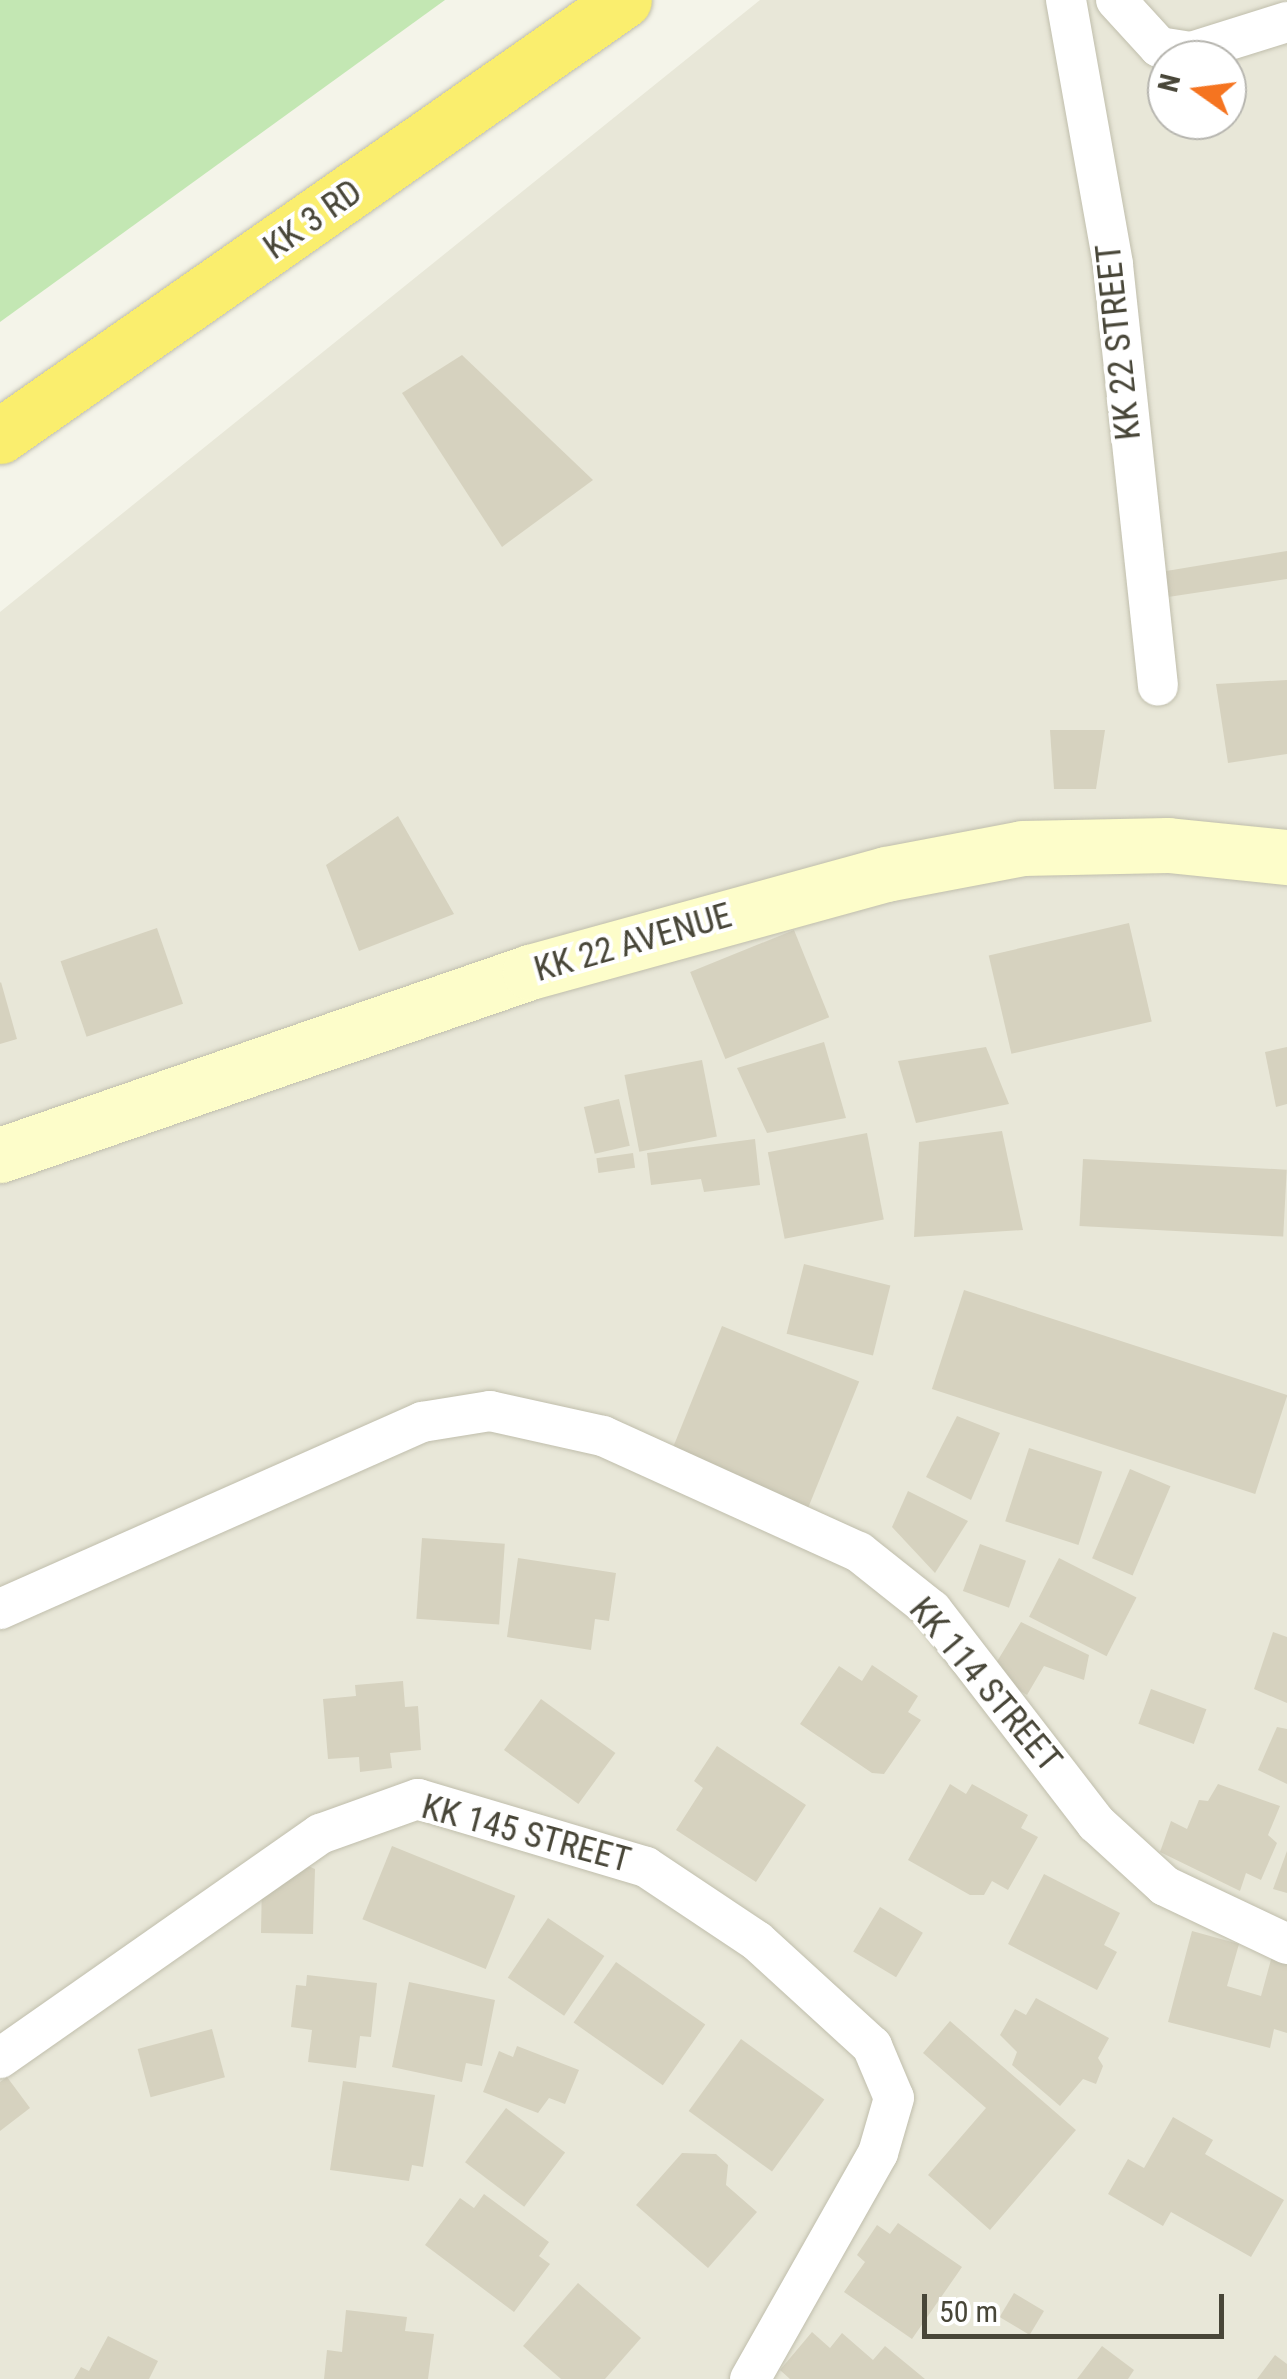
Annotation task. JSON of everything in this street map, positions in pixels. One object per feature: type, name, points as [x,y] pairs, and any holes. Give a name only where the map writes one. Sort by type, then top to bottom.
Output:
[{"type":"highway","name":"KK 3 RD","points":[[0,436],[624,0]]},
{"type":"street","name":"KK 22 STREET","points":[[1066,0],[1113,265],[1158,686]]},
{"type":"street","points":[[1116,0],[1160,47],[1190,52],[1287,22]]},
{"type":"street","name":"KK 22 AVENUE","points":[[0,1155],[530,972],[886,874],[1022,848],[1168,845],[1287,857]]},
{"type":"street","name":"KK 114 STREET","points":[[0,1609],[422,1422],[490,1411],[603,1436],[859,1552],[932,1610],[1096,1823],[1165,1886],[1287,1944]]},
{"type":"street","name":"KK 145 STREET","points":[[0,2058],[320,1834],[418,1798],[646,1867],[757,1942],[872,2046],[894,2098],[878,2153],[750,2379]]},
{"type":"shaded area","points":[[760,0],[1287,0],[1287,2379],[0,2379],[0,612]]},
{"type":"green space","points":[[0,0],[445,0],[0,322]]},
{"type":"building","points":[[462,355],[593,480],[502,547],[402,393]]},
{"type":"building","points":[[1287,551],[1287,579],[1168,597],[1148,574]]},
{"type":"building","points":[[1287,680],[1287,754],[1228,763],[1216,684]]},
{"type":"building","points":[[1050,730],[1105,730],[1096,789],[1054,789]]},
{"type":"building","points":[[398,816],[454,914],[359,951],[326,865]]},
{"type":"building","points":[[1129,923],[1152,1021],[1011,1054],[989,955]]},
{"type":"building","points":[[157,928],[183,1004],[87,1037],[61,961]]},
{"type":"building","points":[[794,930],[829,1017],[725,1059],[690,972]]},
{"type":"building","points":[[0,983],[17,1039],[0,1044]]},
{"type":"building","points":[[824,1042],[846,1118],[767,1133],[737,1068]]},
{"type":"building","points":[[986,1047],[1009,1104],[916,1123],[898,1061]]},
{"type":"building","points":[[1287,1047],[1287,1104],[1276,1107],[1265,1052]]},
{"type":"building","points":[[702,1060],[717,1137],[639,1152],[624,1075]]},
{"type":"building","points":[[619,1099],[630,1146],[595,1154],[584,1107]]},
{"type":"building","points":[[1002,1131],[1023,1230],[914,1237],[919,1142]]},
{"type":"building","points":[[867,1133],[884,1219],[785,1239],[768,1152]]},
{"type":"building","points":[[755,1139],[760,1185],[704,1192],[701,1179],[651,1185],[647,1153]]},
{"type":"building","points":[[633,1153],[635,1168],[598,1173],[596,1158]]},
{"type":"building","points":[[1083,1159],[1287,1170],[1283,1237],[1079,1226]]},
{"type":"building","points":[[804,1264],[890,1286],[873,1355],[787,1334]]},
{"type":"building","points":[[964,1290],[1287,1395],[1255,1494],[932,1389]]},
{"type":"building","points":[[722,1326],[859,1381],[807,1510],[670,1455]]},
{"type":"building","points":[[957,1416],[1000,1433],[971,1500],[926,1477]]},
{"type":"building","points":[[1029,1448],[1102,1472],[1078,1545],[1005,1521]]},
{"type":"building","points":[[1130,1469],[1171,1486],[1133,1575],[1092,1558]]},
{"type":"building","points":[[908,1491],[968,1521],[935,1573],[892,1527]]},
{"type":"building","points":[[422,1538],[505,1544],[499,1625],[416,1619]]},
{"type":"building","points":[[980,1544],[1026,1561],[1009,1608],[963,1591]]},
{"type":"building","points":[[518,1558],[616,1573],[609,1621],[595,1619],[591,1650],[507,1637]]},
{"type":"building","points":[[1059,1558],[1137,1597],[1107,1656],[1029,1617]]},
{"type":"building","points":[[1021,1622],[1089,1655],[1084,1680],[1044,1666],[1027,1695],[990,1673]]},
{"type":"building","points":[[1273,1632],[1287,1637],[1287,1703],[1254,1689]]},
{"type":"building","points":[[872,1665],[918,1696],[908,1712],[921,1720],[884,1774],[872,1773],[800,1724],[839,1666],[862,1681]]},
{"type":"building","points":[[403,1681],[405,1707],[418,1706],[421,1750],[390,1753],[392,1768],[360,1772],[359,1757],[328,1759],[323,1699],[356,1696],[355,1685]]},
{"type":"building","points":[[1151,1689],[1206,1709],[1194,1744],[1138,1724]]},
{"type":"building","points":[[541,1699],[615,1753],[578,1804],[504,1750]]},
{"type":"building","points":[[1277,1727],[1287,1729],[1287,1784],[1258,1770]]},
{"type":"building","points":[[717,1746],[806,1805],[756,1882],[676,1830],[703,1788],[694,1781]]},
{"type":"building","points":[[950,1784],[966,1794],[972,1784],[1028,1815],[1021,1828],[1038,1837],[1008,1890],[992,1881],[984,1895],[970,1895],[908,1860]]},
{"type":"building","points":[[1218,1784],[1280,1806],[1268,1835],[1277,1843],[1261,1880],[1246,1873],[1240,1891],[1160,1852],[1171,1821],[1187,1829],[1199,1800],[1208,1801]]},
{"type":"building","points":[[392,1846],[515,1896],[486,1969],[362,1919]]},
{"type":"building","points":[[1287,1851],[1287,1893],[1273,1889]]},
{"type":"building","points":[[299,1862],[315,1869],[313,1934],[261,1933],[262,1880]]},
{"type":"building","points":[[1044,1874],[1120,1913],[1104,1945],[1117,1952],[1097,1990],[1008,1944]]},
{"type":"building","points":[[880,1907],[923,1933],[896,1977],[853,1952]]},
{"type":"building","points":[[548,1918],[604,1956],[564,2016],[508,1978]]},
{"type":"building","points":[[1192,1931],[1239,1944],[1227,1986],[1261,1996],[1272,1956],[1287,1960],[1287,2033],[1274,2029],[1270,2048],[1168,2022]]},
{"type":"building","points":[[616,1962],[705,2025],[663,2085],[574,2023]]},
{"type":"building","points":[[307,1975],[377,1983],[371,2037],[360,2036],[356,2068],[308,2062],[312,2030],[291,2027],[296,1985],[306,1986]]},
{"type":"building","points":[[409,1982],[495,2000],[482,2066],[466,2063],[462,2082],[392,2067]]},
{"type":"building","points":[[1036,1998],[1109,2038],[1098,2058],[1103,2066],[1096,2084],[1083,2079],[1060,2106],[1012,2065],[1017,2052],[1000,2035],[1015,2009],[1026,2015]]},
{"type":"building","points":[[950,2021],[1076,2130],[990,2230],[928,2175],[986,2108],[923,2053]]},
{"type":"building","points":[[212,2029],[225,2077],[151,2097],[138,2049]]},
{"type":"building","points":[[741,2039],[824,2100],[772,2172],[689,2111]]},
{"type":"building","points":[[517,2046],[579,2070],[565,2104],[549,2098],[538,2113],[483,2092],[499,2051],[513,2057]]},
{"type":"building","points":[[7,2077],[30,2108],[0,2131],[0,2082]]},
{"type":"building","points":[[343,2081],[435,2095],[423,2167],[412,2165],[409,2181],[330,2170]]},
{"type":"building","points":[[506,2108],[565,2153],[524,2207],[465,2162]]},
{"type":"building","points":[[1173,2117],[1213,2140],[1205,2154],[1284,2200],[1251,2257],[1171,2212],[1163,2226],[1108,2194],[1128,2159],[1144,2168]]},
{"type":"building","points":[[682,2153],[716,2154],[728,2165],[726,2185],[757,2212],[708,2268],[636,2205]]},
{"type":"building","points":[[484,2194],[549,2242],[539,2256],[550,2264],[514,2312],[425,2245],[460,2198],[474,2208]]},
{"type":"building","points":[[898,2223],[962,2267],[912,2339],[844,2292],[865,2262],[857,2255],[877,2225],[890,2234]]},
{"type":"building","points":[[578,2283],[641,2338],[605,2379],[561,2379],[523,2346]]},
{"type":"building","points":[[1014,2293],[1044,2311],[1030,2335],[1000,2317]]},
{"type":"building","points":[[346,2310],[407,2317],[405,2331],[434,2334],[428,2379],[324,2379],[327,2350],[342,2352]]},
{"type":"building","points":[[812,2332],[830,2348],[842,2333],[873,2360],[885,2346],[925,2379],[790,2379],[780,2370]]},
{"type":"building","points":[[108,2336],[158,2361],[149,2379],[74,2379],[81,2367],[89,2371]]},
{"type":"building","points":[[1102,2346],[1134,2370],[1128,2379],[1077,2379]]},
{"type":"building","points":[[1275,2355],[1287,2364],[1287,2379],[1257,2379]]}]
